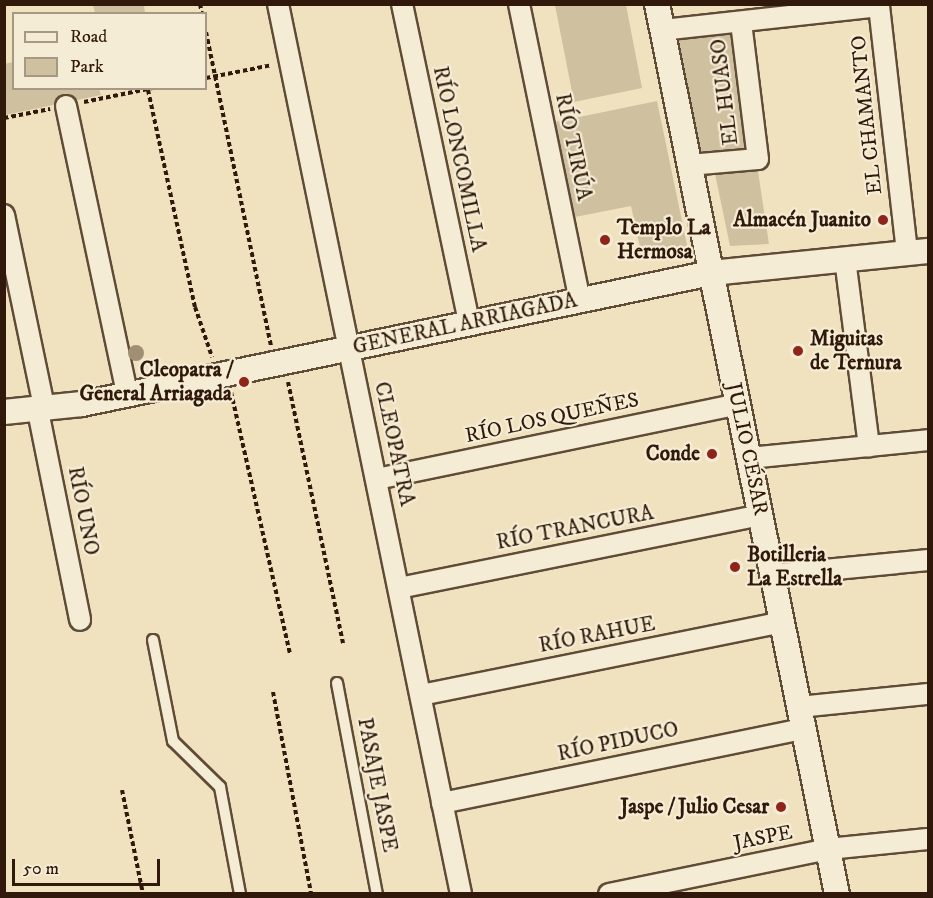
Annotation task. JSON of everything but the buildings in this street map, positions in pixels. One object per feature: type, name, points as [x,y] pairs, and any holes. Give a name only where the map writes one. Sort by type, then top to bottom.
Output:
[{"type":"street","name":"CLEOPATRA","points":[[278,4],[461,894]]},
{"type":"street","name":"RÍO LONCOMILLA","points":[[402,4],[469,323]]},
{"type":"street","name":"RÍO TIRÚA","points":[[519,4],[580,300]]},
{"type":"street","name":"JULIO CÉSAR","points":[[657,4],[837,894]]},
{"type":"street","name":"EL CHAMANTO","points":[[813,9],[879,6],[918,252]]},
{"type":"street","points":[[662,30],[741,22],[813,9]]},
{"type":"street","name":"EL HUASO","points":[[689,165],[758,159],[741,22]]},
{"type":"street","points":[[66,106],[127,394]]},
{"type":"street","name":"RÍO UNO","points":[[4,215],[80,620]]},
{"type":"street","name":"GENERAL ARRIAGADA","points":[[4,412],[42,411],[711,273],[918,252]]},
{"type":"street","points":[[846,259],[869,446]]},
{"type":"street","name":"RÍO LOS QUEÑES","points":[[377,479],[738,404]]},
{"type":"street","points":[[749,458],[928,440]]},
{"type":"street","name":"RÍO TRANCURA","points":[[399,588],[760,515]]},
{"type":"street","points":[[773,575],[928,560]]},
{"type":"street","name":"RÍO RAHUE","points":[[420,695],[782,622]]},
{"type":"street","name":"RÍO PIDUCO","points":[[442,803],[802,718],[928,694]]},
{"type":"street","name":"JASPE","points":[[609,894],[828,849],[928,839]]},
{"type":"lane","points":[[153,640],[173,741],[220,787],[240,894]]},
{"type":"lane","name":"PASAJE JASPE","points":[[337,683],[377,894]]},
{"type":"path","points":[[207,37],[270,344],[290,385],[343,643]]},
{"type":"path","points":[[207,78],[290,61]]},
{"type":"path","points":[[273,692],[311,894]]},
{"type":"path","points":[[122,790],[143,894]]},
{"type":"green space","points":[[93,5],[144,5],[145,12],[95,12]]},
{"type":"green space","points":[[555,5],[626,5],[642,88],[574,102]]},
{"type":"green space","points":[[736,31],[751,154],[703,159],[675,36]]},
{"type":"green space","points":[[12,62],[12,90],[99,90],[101,95],[5,115],[4,64]]},
{"type":"green space","points":[[657,101],[687,245],[681,253],[643,261],[631,206],[575,217],[555,122]]},
{"type":"green space","points":[[757,165],[769,244],[730,246],[714,169]]},
{"type":"place","name":"Almacén Juanito","points":[[883,220]]},
{"type":"place","name":"Templo La Hermosa","points":[[605,240]]},
{"type":"place","name":"Miguitas de Ternura","points":[[798,351]]},
{"type":"place","name":"Cleopatra / General Arriagada","points":[[244,382]]},
{"type":"place","name":"Conde","points":[[712,454]]},
{"type":"place","name":"Botilleria La Estrella","points":[[735,567]]},
{"type":"place","name":"Jaspe / Julio Cesar","points":[[781,807]]}]
